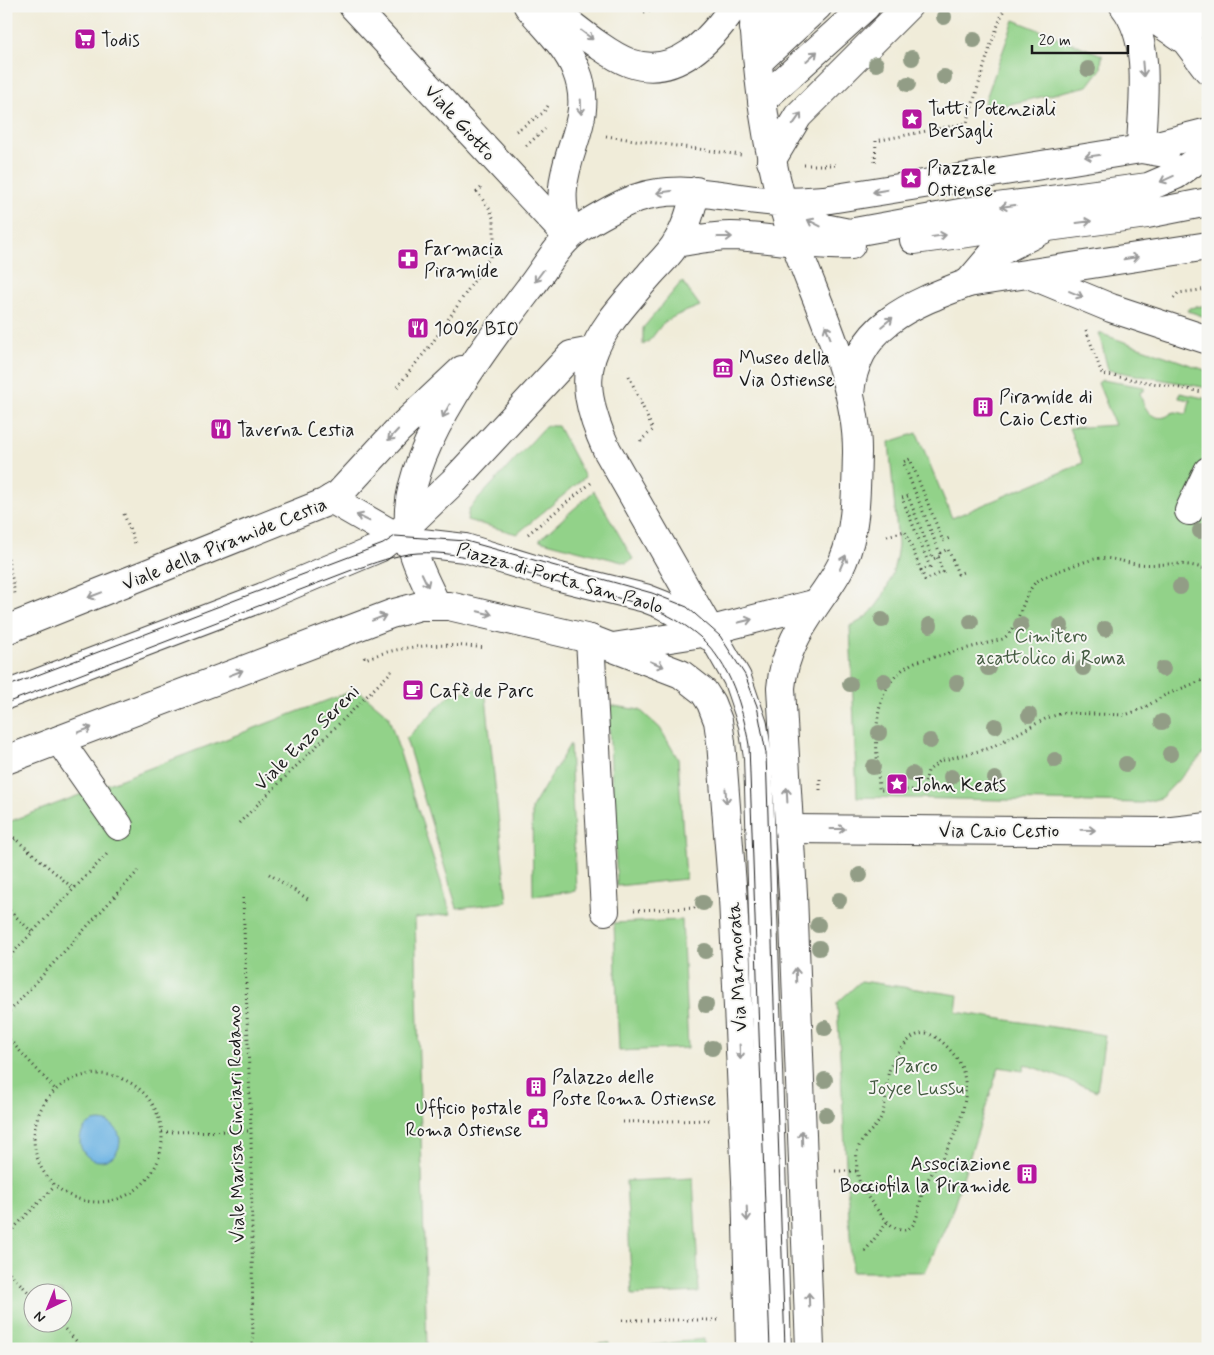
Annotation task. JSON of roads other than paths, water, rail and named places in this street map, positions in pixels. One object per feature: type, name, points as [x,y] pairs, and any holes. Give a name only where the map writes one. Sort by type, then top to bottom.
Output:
[{"type":"main road","name":"Viale Giotto","points":[[353,6],[568,237]]},
{"type":"main road","points":[[528,6],[559,43],[576,70],[579,81],[582,110],[578,133],[563,187],[562,205],[568,237]]},
{"type":"main road","points":[[547,6],[618,57],[631,63],[656,65],[676,62],[693,53],[720,26],[734,6]]},
{"type":"main road","points":[[778,6],[754,17],[762,100],[772,161],[795,244],[850,394],[857,452],[852,523],[844,560],[794,638],[782,678],[810,1349]]},
{"type":"main road","points":[[758,62],[818,6]]},
{"type":"main road","points":[[762,100],[866,6]]},
{"type":"main road","points":[[772,161],[798,116],[908,6]]},
{"type":"main road","points":[[1124,6],[1132,19],[1142,59],[1144,81],[1140,149]]},
{"type":"main road","points":[[1135,6],[1186,42],[1208,70]]},
{"type":"main road","points":[[1155,6],[1208,25]]},
{"type":"main road","points":[[404,534],[412,487],[420,464],[451,402],[480,354],[568,237],[621,205],[664,192],[696,191],[782,202],[824,200],[1140,149],[1208,132]]},
{"type":"main road","points":[[1140,149],[1205,158]]},
{"type":"main road","points":[[782,202],[818,225],[836,232],[849,233],[982,209],[1148,187],[1176,175],[1205,158]]},
{"type":"main road","name":"Piazza di Porta San Paolo","points":[[696,191],[688,221],[669,253],[608,323],[592,351],[588,365],[587,386],[593,416],[600,436],[715,644]]},
{"type":"main road","points":[[669,253],[700,238],[730,236],[795,244],[836,246],[889,243],[998,229],[1048,227],[1146,214],[1208,202]]},
{"type":"main road","points":[[968,283],[991,256],[1048,227]]},
{"type":"main road","points":[[850,394],[854,367],[866,345],[878,329],[907,308],[968,283],[1208,246]]},
{"type":"main road","points":[[1031,274],[1111,308],[1208,340]]},
{"type":"main road","points":[[6,695],[360,557],[404,534],[571,355],[592,351]]},
{"type":"main road","name":"Viale della Piramide Cestia","points":[[14,627],[303,514],[331,499],[346,487],[431,396],[480,354]]},
{"type":"main road","points":[[1189,511],[1208,471]]},
{"type":"main road","points":[[331,499],[404,534],[449,607]]},
{"type":"main road","name":"Piazza di Porta San Paolo","points":[[404,534],[465,548],[560,577],[645,598],[663,605],[715,644]]},
{"type":"main road","name":"Piazza di Porta San Paolo","points":[[449,607],[601,643],[715,644],[817,603]]},
{"type":"main road","points":[[6,760],[391,614],[412,608],[449,607]]},
{"type":"main road","points":[[601,643],[615,911]]},
{"type":"main road","name":"Via Marmorata","points":[[601,643],[660,665],[692,681],[704,692],[718,721],[723,757],[733,898],[746,1180],[750,1349]]},
{"type":"main road","name":"Via Marmorata","points":[[715,644],[740,683],[753,724],[758,757],[777,1349]]},
{"type":"main road","points":[[58,740],[119,826]]},
{"type":"main road","name":"Via Caio Cestio","points":[[789,829],[1162,832],[1208,827]]},
{"type":"water","points":[[100,1121],[114,1127],[120,1141],[114,1155],[100,1161],[86,1155],[80,1141],[86,1127]]},
{"type":"tram line","points":[[6,687],[383,544],[395,536],[466,541],[652,593],[687,607],[720,636],[745,675],[757,706],[766,753],[785,1349]]},
{"type":"tram line","points":[[6,703],[352,570],[393,557],[418,553],[435,553],[470,558],[620,598],[664,613],[700,637],[720,660],[734,687],[749,745],[770,1349]]},
{"type":"place","name":"Todis","points":[[85,39]]},
{"type":"place","name":"Tutti Potenziali Bersagli","points":[[912,119]]},
{"type":"place","name":"Piazzale Ostiense","points":[[911,178]]},
{"type":"place","name":"Farmacia Piramide","points":[[408,259]]},
{"type":"place","name":"100% BIO","points":[[418,328]]},
{"type":"place","name":"Museo della Via Ostiense","points":[[723,368]]},
{"type":"place","name":"Piramide di Caio Cestio","points":[[983,407]]},
{"type":"place","name":"Taverna Cestia","points":[[221,429]]},
{"type":"place","name":"Cafè de Parc","points":[[413,690]]},
{"type":"place","name":"John Keats","points":[[897,784]]},
{"type":"place","name":"Palazzo delle Poste Roma Ostiense","points":[[536,1087]]},
{"type":"place","name":"Ufficio postale Roma Ostiense","points":[[538,1118]]},
{"type":"place","name":"Associazione Bocciofila la Piramide","points":[[1027,1174]]},
{"type":"park label","name":"Cimitero acattolico di Roma","points":[[1051,646]]},
{"type":"park label","name":"Parco Joyce Lussu","points":[[916,1076]]}]
